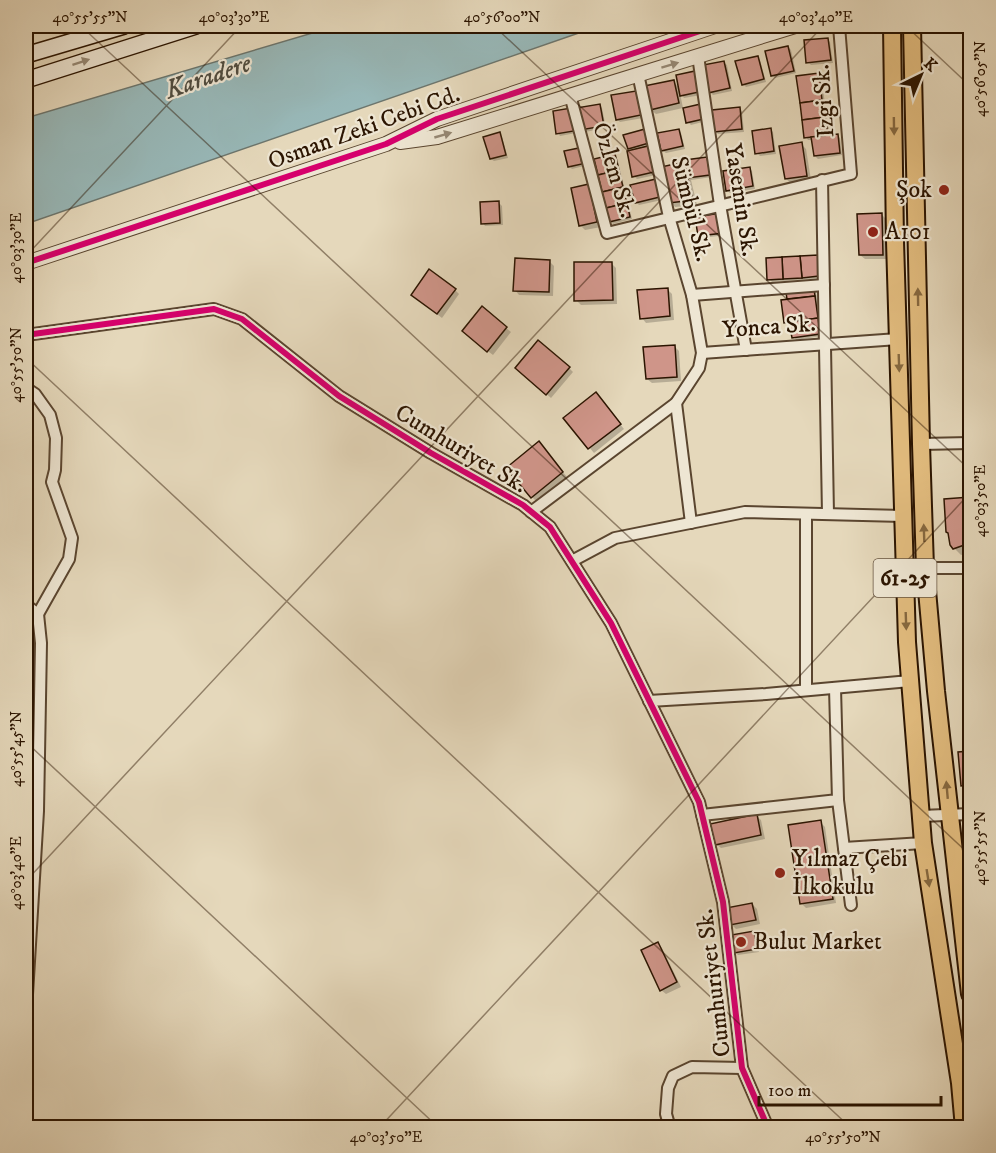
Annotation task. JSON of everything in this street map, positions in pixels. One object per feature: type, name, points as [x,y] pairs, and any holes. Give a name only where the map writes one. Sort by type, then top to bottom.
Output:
[{"type":"main road","points":[[26,55],[124,26]]},
{"type":"main road","points":[[26,80],[195,26]]},
{"type":"main road","name":"61-25","points":[[892,26],[898,339],[910,681],[923,843],[960,1083],[964,1128]]},
{"type":"main road","name":"61-25","points":[[912,26],[926,568],[936,691],[970,994]]},
{"type":"street","name":"Osman Zeki Cebi Cd.","points":[[26,263],[386,144],[437,119],[715,26]]},
{"type":"street","name":"Osman Zeki Cebi Cd.","points":[[386,144],[437,137],[795,26]]},
{"type":"street","name":"Izgi Sk.","points":[[822,180],[851,174],[839,26]]},
{"type":"street","name":"Yasemin Sk.","points":[[698,56],[720,205],[746,350]]},
{"type":"street","name":"Sümbül Sk.","points":[[638,74],[669,217],[692,295],[702,353]]},
{"type":"street","name":"Özlem Sk.","points":[[570,95],[607,233],[669,217]]},
{"type":"street","points":[[669,217],[822,180],[828,514]]},
{"type":"street","points":[[692,295],[824,285]]},
{"type":"street","name":"Cumhuriyet Sk.","points":[[26,335],[214,309],[232,315],[242,319],[339,396],[531,512],[550,527],[611,622],[699,802],[723,902],[742,1068],[768,1128]]},
{"type":"street","name":"Yonca Sk.","points":[[531,512],[675,403],[699,368],[702,353],[898,339]]},
{"type":"street","points":[[26,388],[35,394],[50,415],[56,438],[55,470],[52,482],[72,538],[69,559],[38,614],[41,643],[38,812],[26,1011]]},
{"type":"street","points":[[675,403],[691,523]]},
{"type":"street","points":[[921,444],[970,443]]},
{"type":"street","points":[[572,561],[615,538],[745,512],[903,516]]},
{"type":"street","points":[[806,514],[806,690]]},
{"type":"street","points":[[926,568],[970,568]]},
{"type":"street","points":[[26,605],[38,614]]},
{"type":"street","points":[[649,700],[910,681]]},
{"type":"street","points":[[835,688],[838,800],[850,905]]},
{"type":"street","points":[[702,815],[838,800]]},
{"type":"street","points":[[921,816],[970,814]]},
{"type":"street","points":[[844,848],[923,843]]},
{"type":"street","points":[[670,1128],[666,1114],[668,1088],[673,1076],[692,1067],[742,1068]]},
{"type":"water","name":"Karadere","points":[[336,26],[599,26],[26,224],[26,118]]},
{"type":"building","points":[[828,38],[831,60],[806,63],[804,40]]},
{"type":"building","points":[[788,46],[794,71],[771,76],[765,51]]},
{"type":"building","points":[[758,56],[764,79],[742,85],[735,61]]},
{"type":"building","points":[[724,61],[730,88],[708,93],[703,65]]},
{"type":"building","points":[[695,71],[699,92],[680,96],[676,75]]},
{"type":"building","points":[[819,73],[822,100],[800,103],[796,76]]},
{"type":"building","points":[[674,80],[679,103],[650,110],[644,86]]},
{"type":"building","points":[[636,91],[641,115],[616,120],[611,95]]},
{"type":"building","points":[[822,100],[825,117],[802,120],[800,103]]},
{"type":"building","points":[[705,103],[708,118],[686,123],[683,108]]},
{"type":"building","points":[[600,104],[604,126],[580,130],[576,108]]},
{"type":"building","points":[[740,107],[742,129],[714,132],[712,110]]},
{"type":"building","points":[[571,108],[574,131],[556,134],[553,111]]},
{"type":"building","points":[[825,117],[828,135],[804,138],[802,120]]},
{"type":"building","points":[[771,128],[774,151],[755,154],[752,131]]},
{"type":"building","points":[[645,129],[649,143],[628,149],[623,135]]},
{"type":"building","points":[[679,129],[683,146],[661,151],[657,133]]},
{"type":"building","points":[[500,132],[506,155],[490,159],[483,137]]},
{"type":"building","points":[[838,134],[840,153],[814,156],[811,137]]},
{"type":"building","points":[[802,142],[807,176],[785,179],[779,146]]},
{"type":"building","points":[[648,146],[654,172],[632,177],[627,151]]},
{"type":"building","points":[[579,148],[582,164],[568,167],[564,151]]},
{"type":"building","points":[[615,154],[619,170],[598,175],[594,159]]},
{"type":"building","points":[[707,157],[710,175],[687,178],[685,160]]},
{"type":"building","points":[[684,162],[693,200],[669,203],[661,167]]},
{"type":"building","points":[[750,167],[753,186],[726,191],[723,171]]},
{"type":"building","points":[[619,170],[623,187],[602,192],[598,175]]},
{"type":"building","points":[[656,179],[660,197],[635,203],[630,185]]},
{"type":"building","points":[[589,184],[597,222],[579,226],[571,188]]},
{"type":"building","points":[[623,187],[627,203],[606,208],[602,192]]},
{"type":"building","points":[[499,201],[500,223],[481,224],[480,202]]},
{"type":"building","points":[[627,203],[630,217],[609,222],[606,208]]},
{"type":"building","points":[[721,213],[724,233],[698,236],[695,217]]},
{"type":"building","points":[[882,213],[883,255],[859,255],[857,214]]},
{"type":"building","points":[[818,255],[819,276],[802,278],[800,256]]},
{"type":"building","points":[[800,256],[802,278],[783,279],[782,257]]},
{"type":"building","points":[[782,257],[783,279],[767,280],[766,258]]},
{"type":"building","points":[[515,258],[550,260],[549,292],[513,291]]},
{"type":"building","points":[[574,262],[612,262],[613,300],[574,301]]},
{"type":"building","points":[[429,269],[456,289],[437,314],[411,295]]},
{"type":"building","points":[[813,283],[815,296],[787,299],[785,286]]},
{"type":"building","points":[[668,288],[670,316],[640,319],[637,290]]},
{"type":"building","points":[[815,296],[818,318],[784,323],[781,300]]},
{"type":"building","points":[[482,306],[507,327],[487,352],[462,331]]},
{"type":"building","points":[[818,318],[820,334],[792,338],[789,322]]},
{"type":"building","points":[[538,340],[570,367],[546,395],[515,368]]},
{"type":"building","points":[[675,345],[677,377],[646,379],[643,347]]},
{"type":"building","points":[[596,392],[621,424],[588,449],[563,418]]},
{"type":"building","points":[[539,441],[563,472],[531,498],[506,468]]},
{"type":"building","points":[[970,497],[970,543],[953,549],[946,532],[944,499]]},
{"type":"building","points":[[970,751],[970,785],[961,786],[958,752]]},
{"type":"building","points":[[757,814],[761,835],[715,845],[710,824]]},
{"type":"building","points":[[821,820],[833,899],[800,904],[788,825]]},
{"type":"building","points":[[752,903],[756,920],[730,925],[726,908]]},
{"type":"building","points":[[754,931],[757,949],[734,953],[731,935]]},
{"type":"building","points":[[658,942],[677,982],[660,991],[641,950]]},
{"type":"cycle path","points":[[26,263],[386,144],[437,119],[715,26]]},
{"type":"cycle path","points":[[26,335],[214,309],[242,319],[339,396],[431,453],[523,505],[550,527],[611,623],[699,802],[723,902],[742,1068],[768,1128]]},
{"type":"place","name":"Şok","points":[[944,190]]},
{"type":"place","name":"A101","points":[[873,232]]},
{"type":"place","name":"Yılmaz Çebi İlkokulu","points":[[780,873]]},
{"type":"place","name":"Bulut Market","points":[[741,942]]}]
